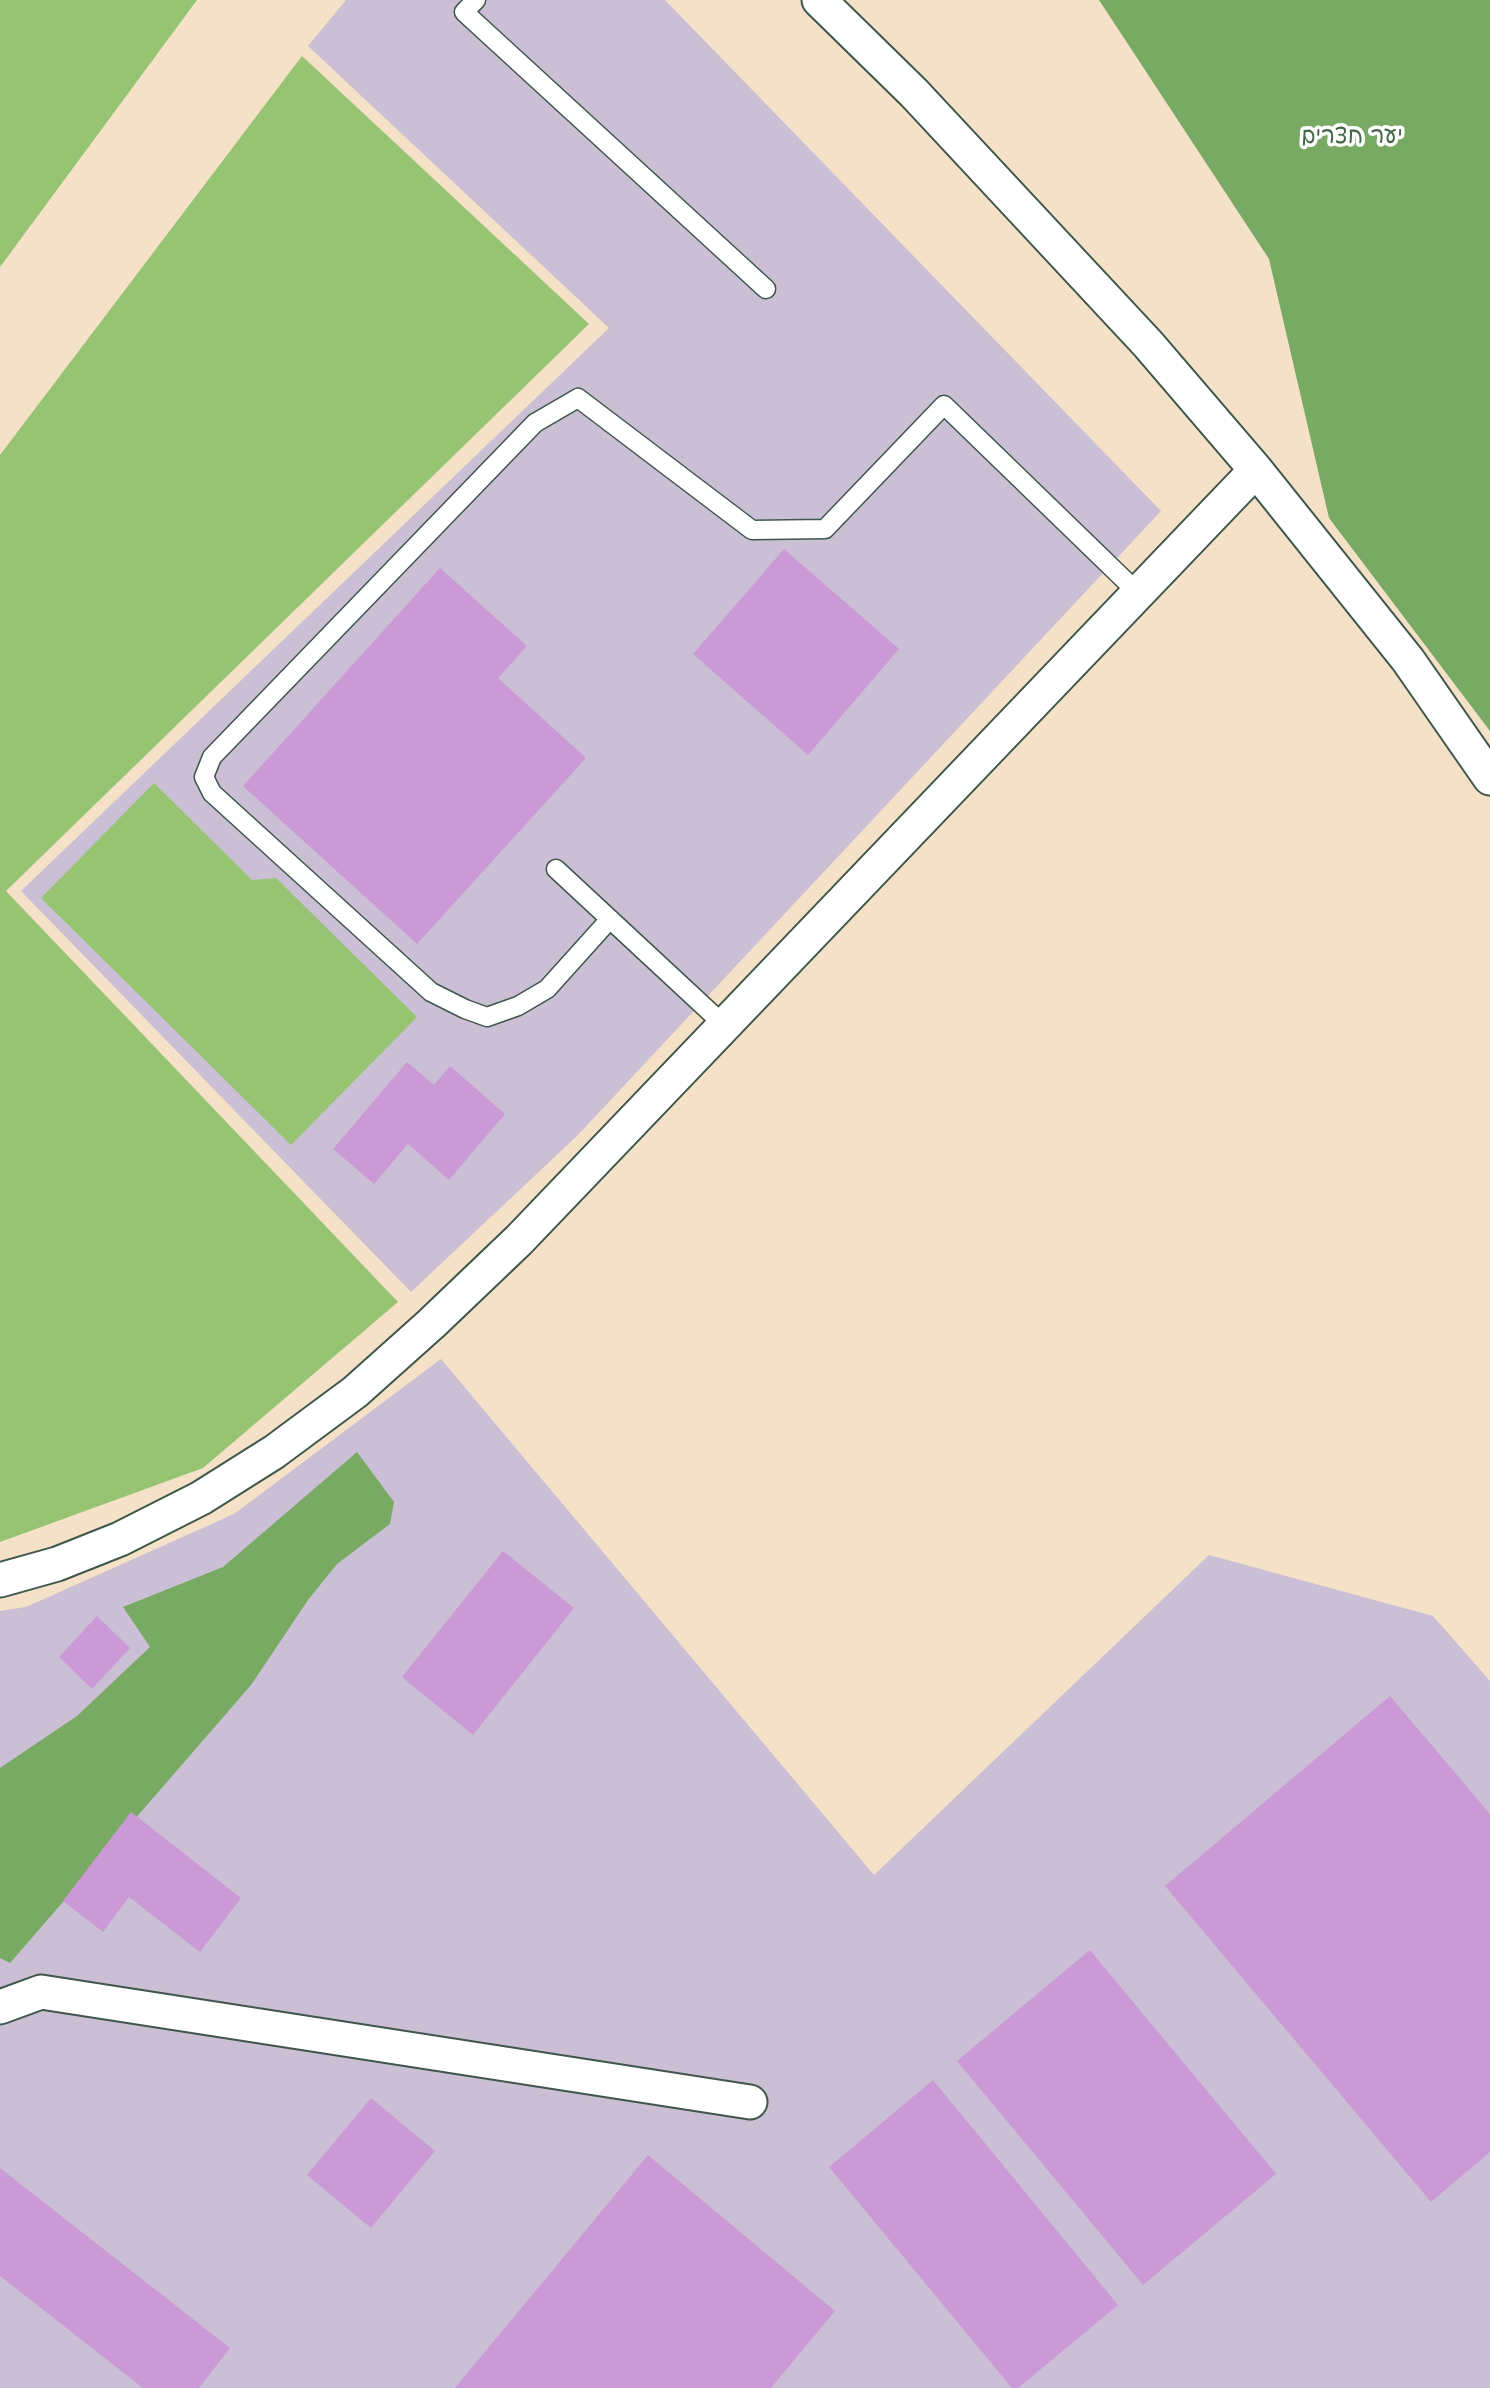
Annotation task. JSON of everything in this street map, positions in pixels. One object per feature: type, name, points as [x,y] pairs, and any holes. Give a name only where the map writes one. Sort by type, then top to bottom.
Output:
[{"type":"street","points":[[819,0],[914,93],[1148,344],[1255,470],[1408,660],[1490,778]]},
{"type":"street","points":[[0,1580],[57,1564],[120,1539],[201,1498],[274,1452],[355,1392],[519,1240],[1255,470]]},
{"type":"street","points":[[0,2007],[41,1992],[750,2102]]},
{"type":"lane","points":[[476,0],[464,12],[766,289]]},
{"type":"lane","points":[[610,919],[547,989],[518,1006],[486,1017],[431,992],[212,793],[204,777],[212,757],[535,423],[578,398],[752,530],[825,529],[944,405],[1138,593]]},
{"type":"lane","points":[[556,869],[724,1025]]},
{"type":"shaded area","points":[[346,0],[665,0],[1161,511],[577,1136],[411,1292],[21,891],[609,328],[308,46]]},
{"type":"shaded area","points":[[441,1359],[874,1875],[1209,1555],[1433,1616],[1490,1681],[1490,2388],[0,2388],[0,1611],[26,1607],[234,1514]]},
{"type":"green space","points":[[0,0],[197,0],[0,267]]},
{"type":"green space","name":"יער חצרים","points":[[1099,0],[1490,0],[1490,731],[1329,518],[1269,259]]},
{"type":"green space","points":[[302,56],[589,324],[6,891],[398,1302],[203,1468],[0,1542],[0,455]]},
{"type":"green space","points":[[154,783],[252,880],[276,878],[417,1017],[291,1145],[41,898]]},
{"type":"green space","points":[[357,1452],[394,1502],[390,1524],[337,1564],[308,1600],[251,1685],[10,1963],[0,1958],[0,1768],[77,1716],[150,1647],[123,1607],[223,1567]]},
{"type":"building","points":[[784,549],[899,649],[808,755],[693,654]]},
{"type":"building","points":[[440,568],[527,646],[498,678],[586,758],[417,944],[243,786]]},
{"type":"building","points":[[407,1062],[434,1085],[450,1066],[505,1114],[449,1180],[408,1144],[374,1184],[333,1149]]},
{"type":"building","points":[[503,1551],[574,1608],[473,1735],[402,1677]]},
{"type":"building","points":[[97,1616],[130,1648],[92,1689],[59,1657]]},
{"type":"building","points":[[1390,1696],[1490,1814],[1490,2152],[1431,2202],[1165,1886]]},
{"type":"building","points":[[131,1812],[241,1898],[200,1952],[129,1897],[103,1932],[63,1901]]},
{"type":"building","points":[[1090,1950],[1276,2174],[1143,2285],[957,2061]]},
{"type":"building","points":[[933,2080],[1118,2305],[1018,2388],[1012,2388],[829,2167]]},
{"type":"building","points":[[371,2098],[435,2151],[371,2228],[307,2175]]},
{"type":"building","points":[[648,2155],[835,2311],[771,2388],[455,2388]]},
{"type":"building","points":[[0,2168],[230,2348],[199,2388],[143,2388],[0,2276]]}]
